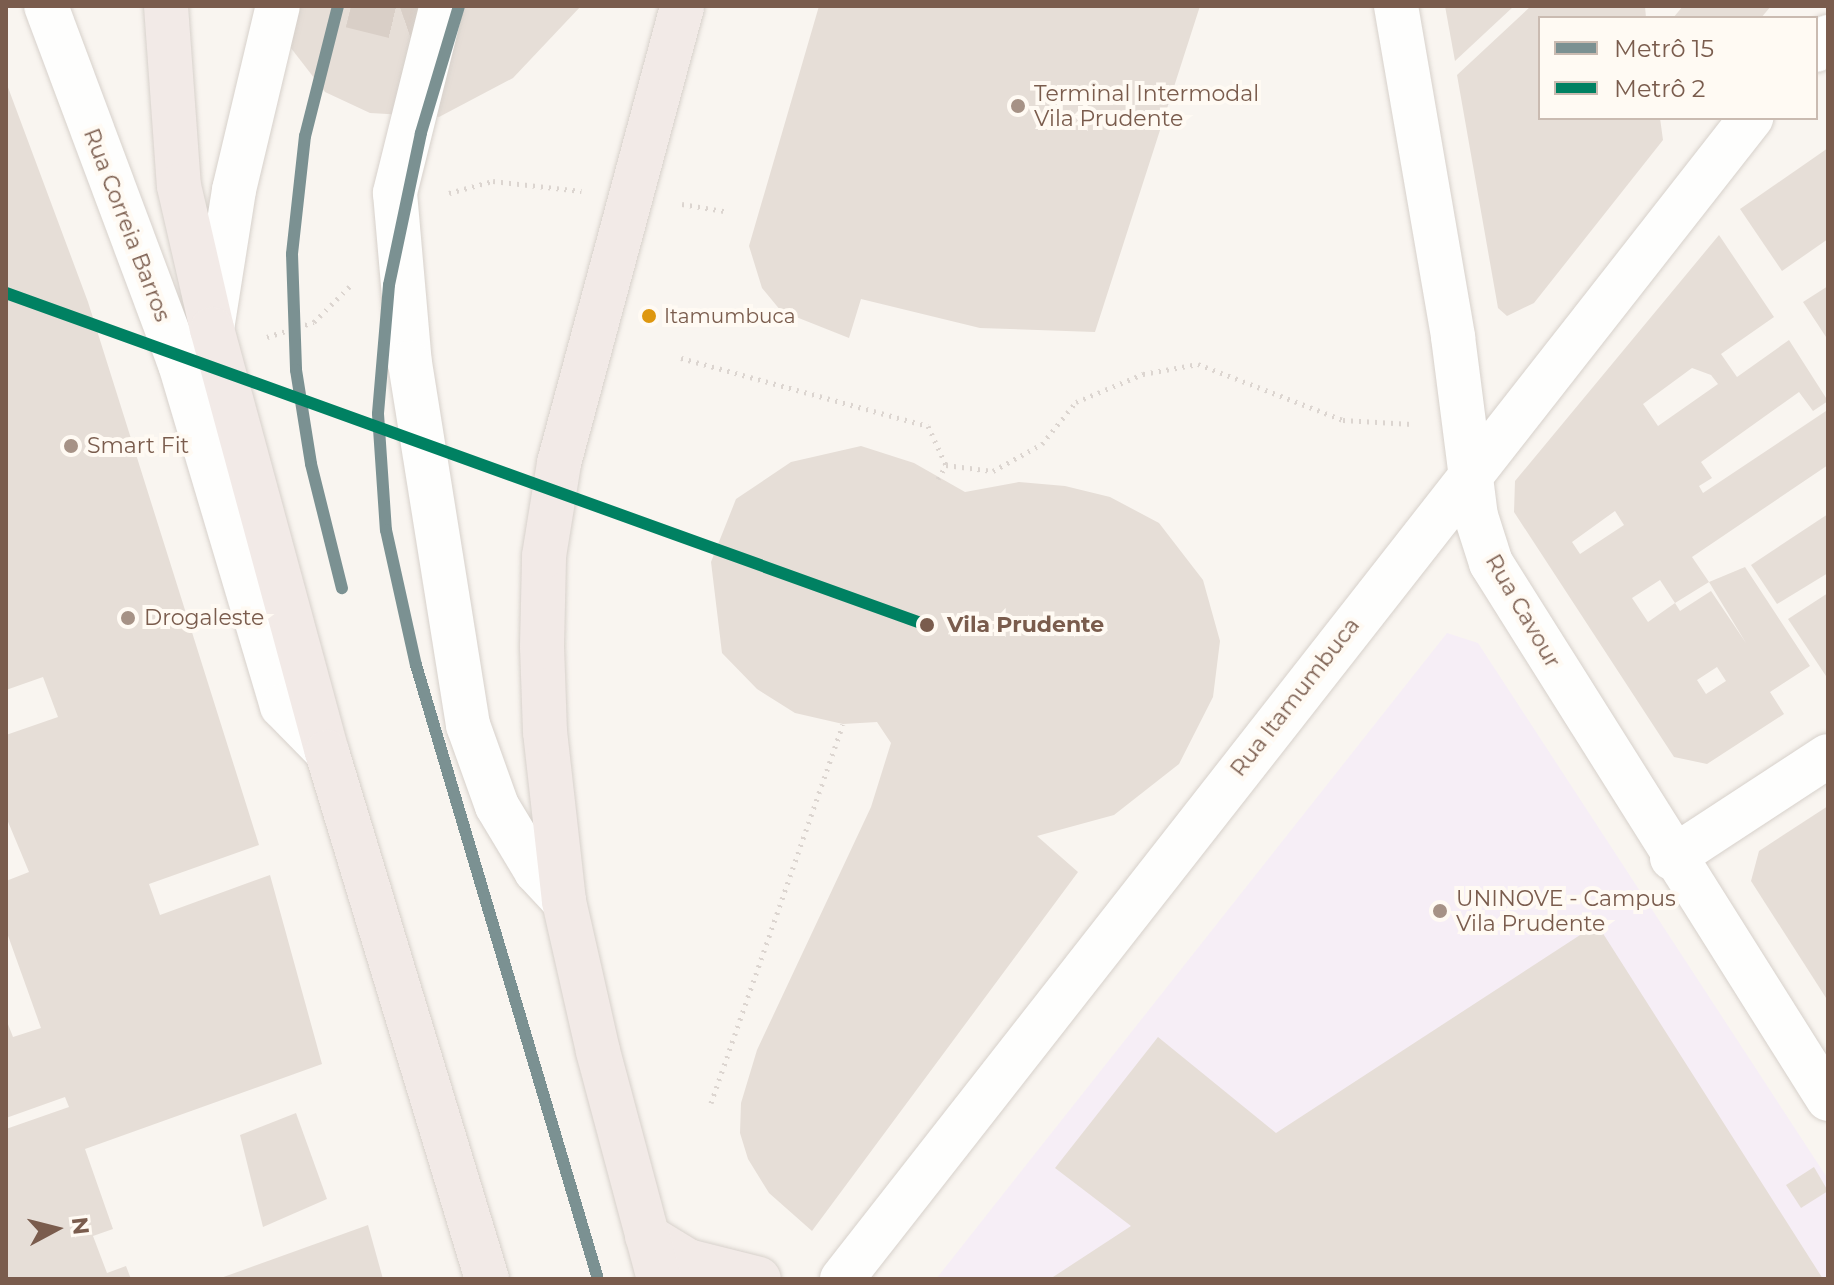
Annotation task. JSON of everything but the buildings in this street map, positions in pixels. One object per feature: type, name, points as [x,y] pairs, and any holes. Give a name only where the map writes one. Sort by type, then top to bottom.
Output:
[{"type":"highway","points":[[166,6],[179,186],[212,329],[327,752],[487,1279]]},
{"type":"highway","points":[[659,1279],[564,901],[545,732],[544,556],[559,463],[682,6]]},
{"type":"highway","points":[[647,1236],[688,1261],[759,1279]]},
{"type":"street","name":"Rua Correia Barros","points":[[46,6],[180,364],[282,706],[327,752]]},
{"type":"street","points":[[212,329],[234,190],[278,6]]},
{"type":"street","name":"Rua Cavour","points":[[1396,6],[1453,337],[1469,477],[1494,568],[1672,858],[1828,1099]]},
{"type":"street","points":[[441,8],[395,193],[410,363],[468,725],[497,806],[536,871],[564,901]]},
{"type":"street","name":"Rua Itamumbuca","points":[[842,1279],[1749,120]]},
{"type":"street","points":[[1672,858],[1828,756]]},
{"type":"path","points":[[345,293],[424,200],[493,181],[633,197]]},
{"type":"path","points":[[681,358],[928,426],[946,465]]},
{"type":"path","points":[[946,465],[993,471],[1042,444],[1076,402],[1143,374],[1198,364],[1343,420],[1421,425]]},
{"type":"path","points":[[938,479],[946,465]]},
{"type":"path","points":[[711,1103],[843,724]]},
{"type":"shaded area","name":"UNINOVE - Campus Vila Prudente","points":[[1447,633],[1478,643],[1828,1179],[1828,1279],[936,1279]]},
{"type":"tunnel","points":[[351,6],[404,19],[441,6]]},
{"type":"metro line","name":"15","points":[[338,6],[305,136],[292,254],[296,370],[311,464],[342,588]]},
{"type":"metro line","name":"15","points":[[459,6],[421,133],[389,285],[378,414],[386,530],[416,665],[598,1279]]},
{"type":"metro line","name":"2","points":[[6,293],[929,626]]},
{"type":"place","name":"Terminal Intermodal Vila Prudente","points":[[1018,106]]},
{"type":"place","name":"Itamumbuca","points":[[649,316]]},
{"type":"place","name":"Smart Fit","points":[[71,446]]},
{"type":"place","name":"Drogaleste","points":[[128,618]]},
{"type":"place","name":"Vila Prudente","points":[[927,625]]},
{"type":"place","name":"UNINOVE - Campus Vila Prudente","points":[[1440,911]]}]
